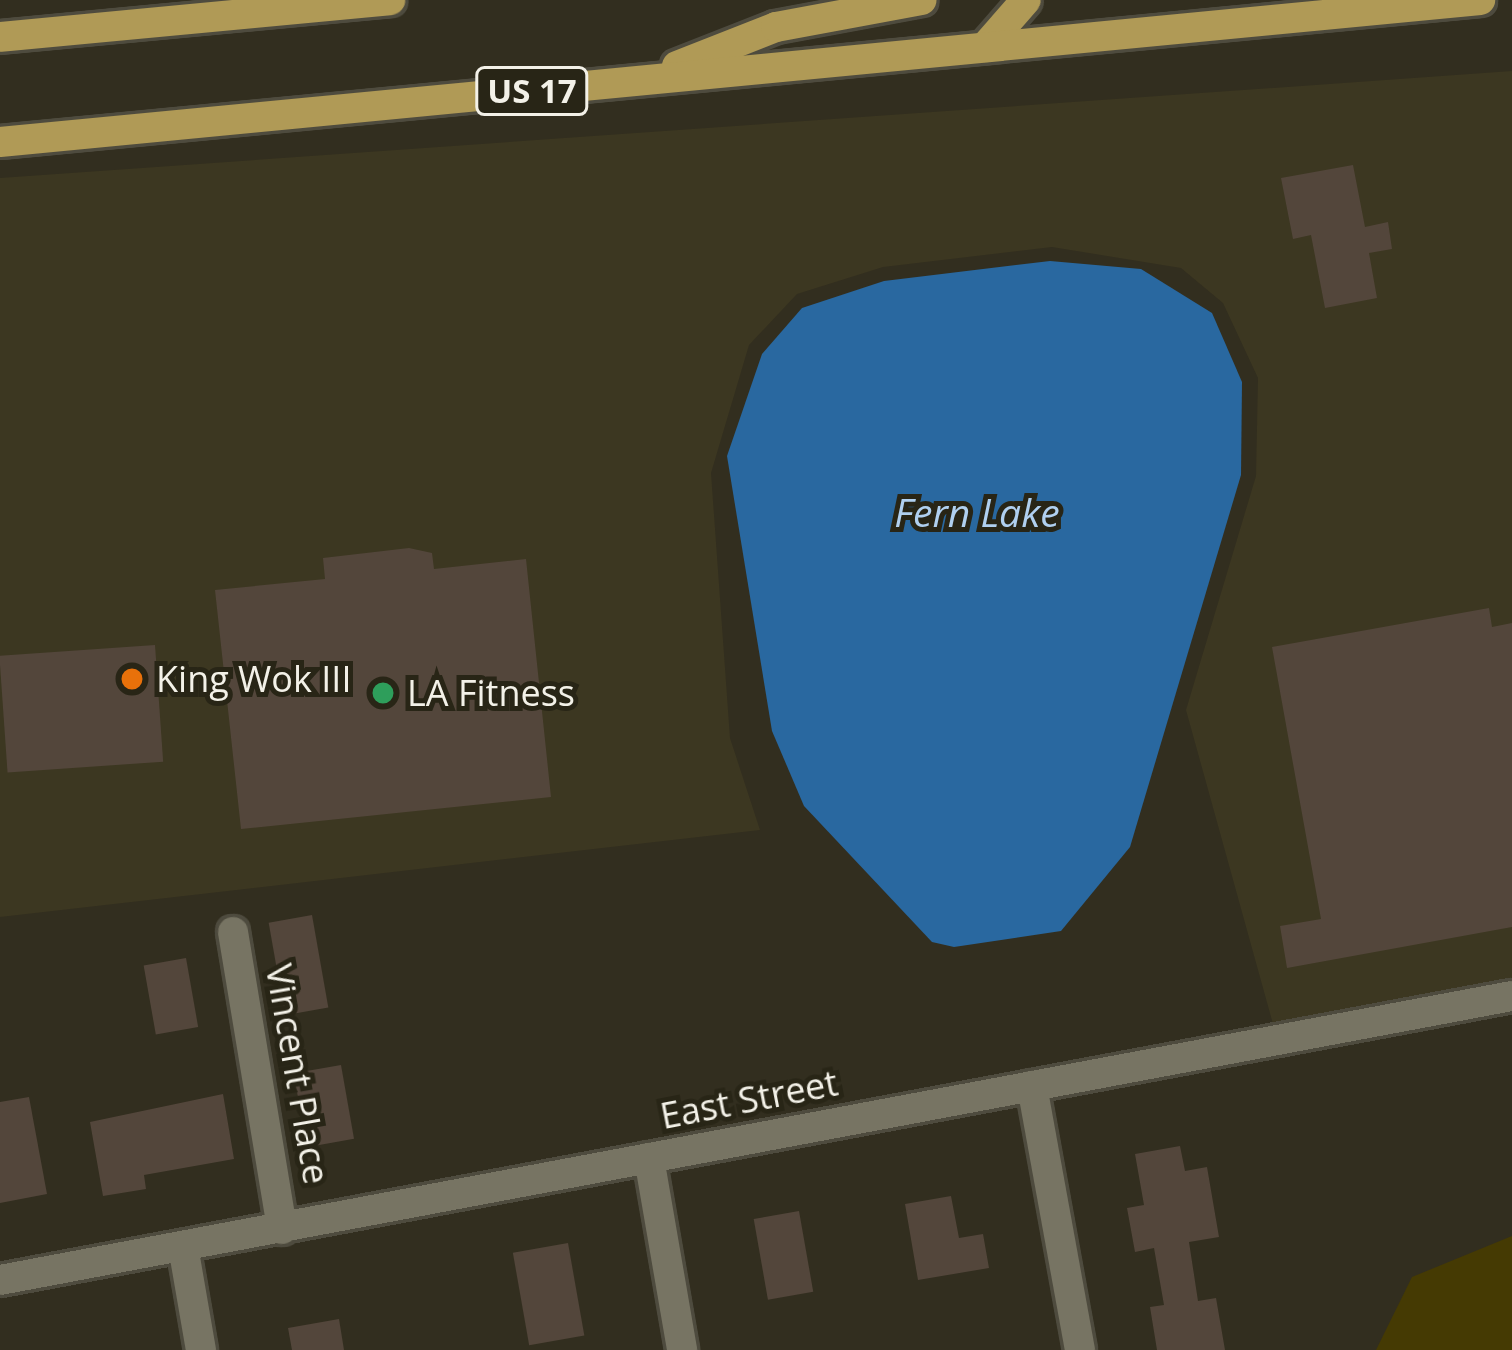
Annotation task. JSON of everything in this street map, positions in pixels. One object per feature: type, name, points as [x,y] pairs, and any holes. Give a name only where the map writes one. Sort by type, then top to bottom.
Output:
[{"type":"main road","points":[[0,37],[390,0]]},
{"type":"main road","points":[[644,80],[776,27],[922,0]]},
{"type":"main road","points":[[985,47],[1025,0]]},
{"type":"main road","name":"US 17","points":[[0,142],[1480,0]]},
{"type":"street","name":"Vincent Place","points":[[233,932],[282,1229]]},
{"type":"street","name":"East Street","points":[[0,1280],[1512,996]]},
{"type":"street","points":[[1033,1086],[1080,1350]]},
{"type":"street","points":[[649,1158],[682,1350]]},
{"type":"street","points":[[183,1246],[201,1350]]},
{"type":"shaded area","points":[[1512,71],[1512,979],[1273,1024],[1186,710],[1256,476],[1258,378],[1223,303],[1181,268],[1052,247],[883,267],[797,294],[749,345],[711,473],[730,738],[760,830],[0,917],[0,178]]},
{"type":"shaded area","points":[[1512,1236],[1512,1350],[1376,1350],[1412,1277]]},
{"type":"water","name":"Fern Lake","points":[[1050,261],[1141,269],[1212,313],[1242,382],[1241,475],[1130,847],[1061,931],[954,947],[932,942],[804,806],[772,731],[727,456],[762,354],[802,308],[884,281]]},
{"type":"building","points":[[1353,165],[1365,227],[1388,222],[1392,249],[1369,253],[1377,298],[1325,308],[1311,235],[1293,239],[1281,178]]},
{"type":"building","name":"LA Fitness","points":[[409,548],[432,553],[434,569],[526,559],[551,797],[241,829],[215,590],[325,579],[323,558]]},
{"type":"building","points":[[1489,608],[1492,627],[1512,623],[1512,927],[1287,968],[1280,926],[1321,919],[1272,647]]},
{"type":"building","points":[[155,645],[163,762],[8,773],[0,656]]},
{"type":"building","points":[[312,915],[328,1008],[285,1015],[269,923]]},
{"type":"building","points":[[186,958],[198,1027],[156,1034],[144,965]]},
{"type":"building","points":[[341,1065],[354,1139],[307,1147],[294,1073]]},
{"type":"building","points":[[223,1094],[234,1159],[144,1175],[146,1189],[103,1196],[90,1122]]},
{"type":"building","points":[[29,1097],[47,1194],[0,1203],[0,1102]]},
{"type":"building","points":[[1180,1146],[1185,1171],[1207,1167],[1219,1237],[1189,1242],[1198,1301],[1216,1298],[1225,1350],[1157,1350],[1150,1307],[1164,1305],[1154,1248],[1135,1252],[1127,1208],[1144,1205],[1135,1154]]},
{"type":"building","points":[[951,1196],[959,1238],[983,1234],[989,1268],[918,1280],[905,1204]]},
{"type":"building","points":[[799,1211],[813,1292],[768,1300],[754,1219]]},
{"type":"building","points":[[568,1243],[584,1336],[529,1345],[513,1253]]},
{"type":"building","points":[[339,1319],[344,1350],[292,1350],[288,1328]]},
{"type":"place","name":"King Wok III","points":[[132,679]]},
{"type":"place","name":"LA Fitness","points":[[383,693]]}]
